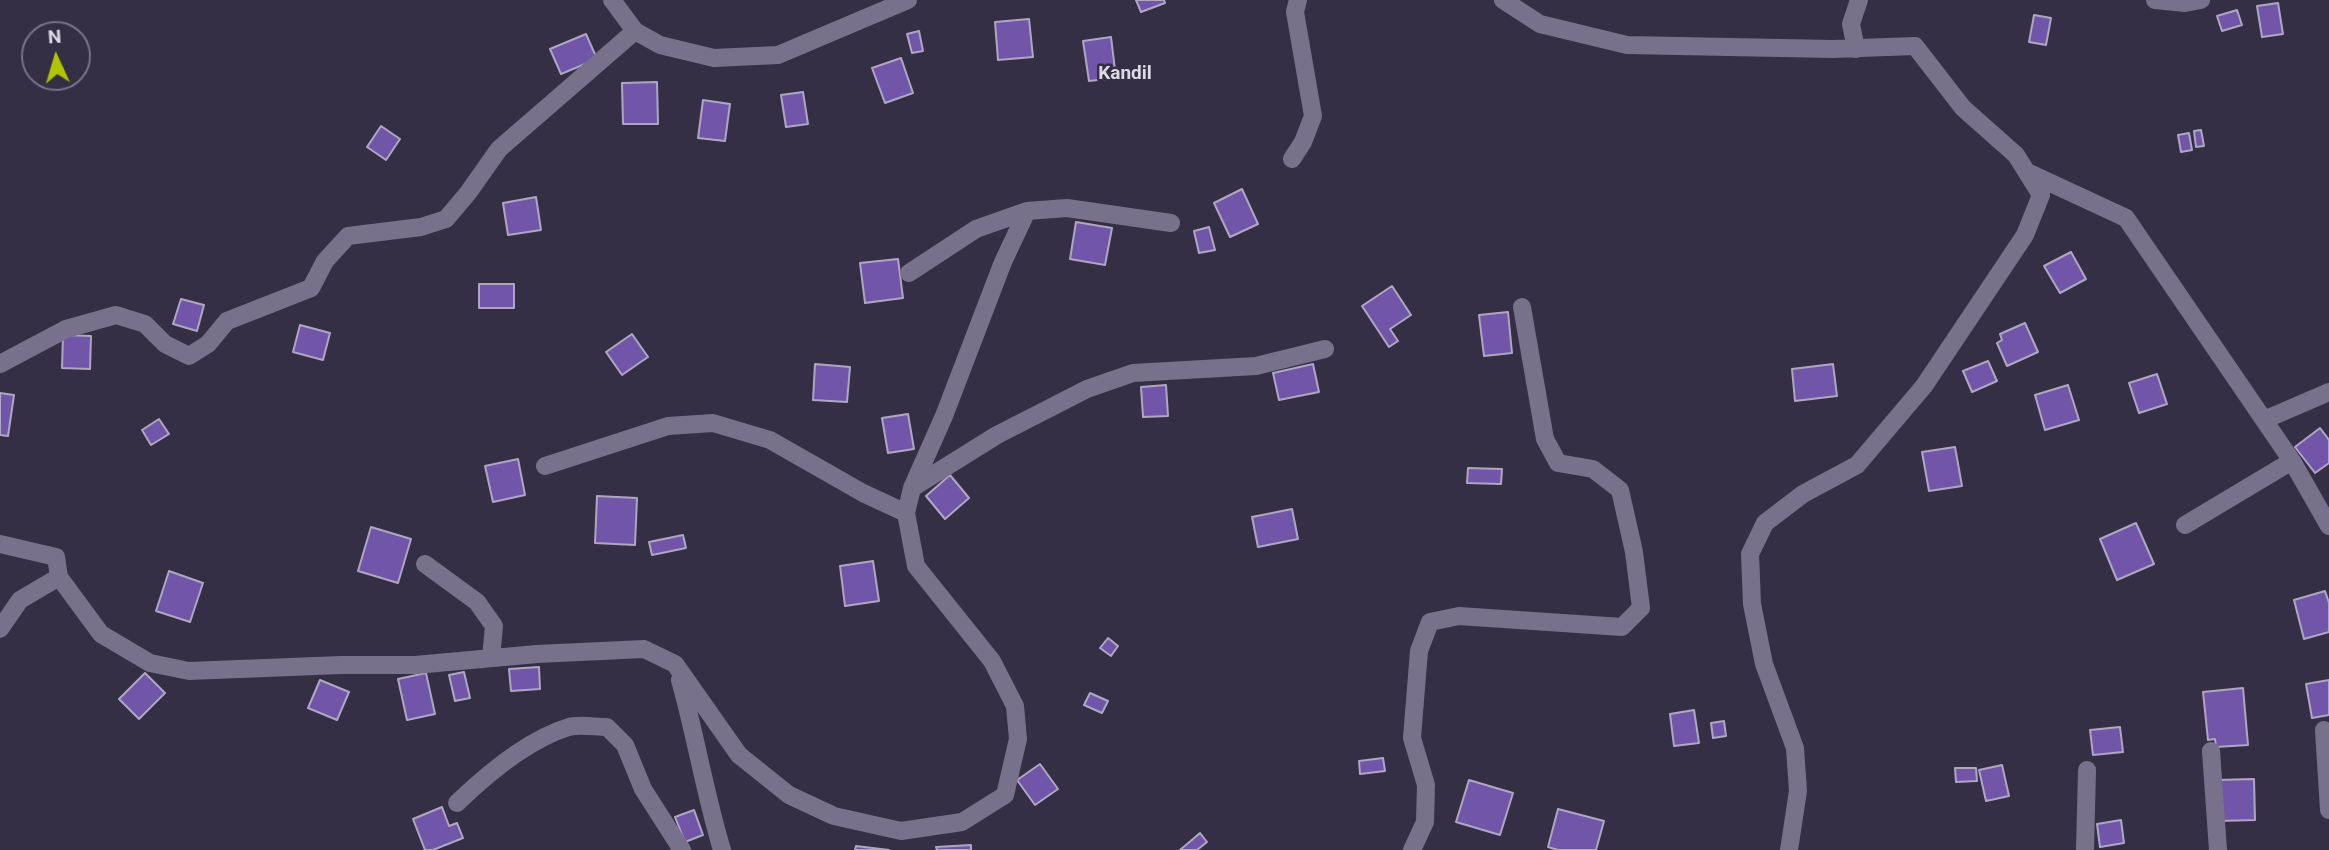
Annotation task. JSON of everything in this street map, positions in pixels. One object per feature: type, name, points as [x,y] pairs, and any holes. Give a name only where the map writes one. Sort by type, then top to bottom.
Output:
[{"type":"street","points":[[612,0],[635,31],[660,45],[714,58],[778,55],[908,0]]},
{"type":"street","points":[[1292,159],[1303,142],[1313,116],[1295,12],[1298,0]]},
{"type":"street","points":[[1503,0],[1540,24],[1627,45],[1856,48],[1915,46],[1962,108],[2015,155],[2041,195],[2025,235],[1924,386],[1857,465],[1803,494],[1765,523],[1750,554],[1752,604],[1764,664],[1795,748],[1797,792],[1789,850]]},
{"type":"street","points":[[1856,48],[1851,24],[1859,0]]},
{"type":"street","points":[[2155,0],[2185,3],[2201,0]]},
{"type":"street","points":[[0,364],[66,329],[116,315],[145,324],[165,344],[189,356],[208,344],[227,321],[311,288],[326,261],[348,236],[421,227],[446,219],[499,149],[635,31]]},
{"type":"street","points":[[2027,172],[2126,218],[2292,461],[2329,526]]},
{"type":"street","points":[[909,273],[976,229],[1027,211],[1066,208],[1171,223]]},
{"type":"street","points":[[0,544],[56,557],[59,577],[101,634],[150,663],[189,671],[415,665],[644,649],[675,664],[739,755],[789,795],[834,816],[901,831],[962,822],[1005,794],[1018,739],[1015,706],[992,661],[916,566],[906,513],[912,488],[944,416],[1003,262],[1027,211]]},
{"type":"street","points":[[1412,850],[1424,822],[1426,785],[1412,738],[1419,651],[1430,622],[1460,616],[1622,627],[1641,608],[1634,552],[1620,490],[1593,469],[1558,463],[1545,439],[1522,307]]},
{"type":"street","points":[[912,488],[997,435],[1087,389],[1133,373],[1256,366],[1325,349]]},
{"type":"street","points":[[2264,419],[2329,392]]},
{"type":"street","points":[[545,466],[668,426],[713,422],[770,440],[863,494],[906,513]]},
{"type":"street","points":[[2185,525],[2292,461]]},
{"type":"street","points":[[425,564],[477,602],[494,626],[491,658]]},
{"type":"street","points":[[0,629],[20,600],[59,577]]},
{"type":"street","points":[[675,664],[692,724],[702,780],[722,850]]},
{"type":"street","points":[[457,803],[482,780],[526,748],[570,727],[607,727],[625,745],[643,789],[682,850]]},
{"type":"street","points":[[2324,730],[2329,810]]},
{"type":"street","points":[[2211,751],[2218,850]]},
{"type":"street","points":[[2085,850],[2087,770]]},
{"type":"building","points":[[1136,0],[1164,0],[1165,3],[1141,12]]},
{"type":"building","points":[[2278,3],[2283,34],[2262,37],[2257,6]]},
{"type":"building","points":[[2237,10],[2242,25],[2222,31],[2217,16]]},
{"type":"building","points":[[2034,15],[2051,18],[2046,45],[2029,42]]},
{"type":"building","points":[[1029,19],[1033,57],[998,60],[995,22]]},
{"type":"building","points":[[919,31],[923,51],[912,53],[907,34]]},
{"type":"building","points":[[586,34],[597,59],[561,74],[550,49]]},
{"type":"building","points":[[1111,37],[1116,78],[1089,81],[1083,41]]},
{"type":"building","points":[[901,58],[913,93],[885,103],[872,68]]},
{"type":"building","points":[[657,82],[658,124],[623,124],[622,83]]},
{"type":"building","points":[[803,92],[808,124],[786,127],[781,95]]},
{"type":"building","points":[[703,100],[730,104],[725,141],[698,138]]},
{"type":"building","points":[[381,126],[400,139],[386,160],[367,147]]},
{"type":"building","points":[[2201,130],[2204,146],[2196,147],[2194,131]]},
{"type":"building","points":[[2189,133],[2192,150],[2181,152],[2178,135]]},
{"type":"building","points":[[1242,189],[1258,224],[1230,237],[1214,203]]},
{"type":"building","points":[[536,197],[541,230],[508,235],[503,203]]},
{"type":"building","points":[[1076,222],[1112,228],[1105,265],[1070,259]]},
{"type":"building","points":[[1209,227],[1215,250],[1199,253],[1194,231]]},
{"type":"building","points":[[2071,252],[2086,279],[2060,293],[2044,266]]},
{"type":"building","points":[[898,259],[903,298],[865,303],[860,263]]},
{"type":"building","points":[[479,284],[514,284],[514,308],[479,308]]},
{"type":"building","points":[[1392,286],[1411,315],[1390,329],[1398,341],[1389,347],[1362,306]]},
{"type":"building","points":[[181,299],[204,305],[197,331],[173,324]]},
{"type":"building","points":[[1508,312],[1512,353],[1484,356],[1479,315]]},
{"type":"building","points":[[2025,323],[2038,352],[2007,366],[1997,343],[2002,340],[2000,334]]},
{"type":"building","points":[[300,325],[330,333],[323,360],[293,352]]},
{"type":"building","points":[[632,334],[648,357],[622,375],[606,352]]},
{"type":"building","points":[[63,335],[91,336],[90,369],[62,368]]},
{"type":"building","points":[[1988,361],[1997,381],[1972,392],[1963,371]]},
{"type":"building","points":[[815,364],[850,367],[847,402],[813,400]]},
{"type":"building","points":[[1313,364],[1319,392],[1279,400],[1273,373]]},
{"type":"building","points":[[1833,364],[1837,396],[1795,401],[1792,369]]},
{"type":"building","points":[[2157,374],[2167,404],[2139,413],[2129,383]]},
{"type":"building","points":[[1166,385],[1168,416],[1143,417],[1141,387]]},
{"type":"building","points":[[2068,385],[2079,420],[2045,430],[2035,395]]},
{"type":"building","points":[[0,393],[14,395],[8,436],[0,435]]},
{"type":"building","points":[[908,414],[914,449],[888,453],[882,418]]},
{"type":"building","points":[[159,419],[169,434],[151,445],[142,430]]},
{"type":"building","points":[[2320,428],[2329,440],[2329,463],[2315,473],[2295,447]]},
{"type":"building","points":[[1955,447],[1962,486],[1929,491],[1922,452]]},
{"type":"building","points":[[518,459],[525,495],[493,502],[485,466]]},
{"type":"building","points":[[1468,468],[1502,469],[1501,484],[1467,483]]},
{"type":"building","points":[[950,475],[969,498],[945,519],[926,496]]},
{"type":"building","points":[[597,496],[637,498],[635,545],[595,543]]},
{"type":"building","points":[[1292,509],[1298,539],[1258,547],[1252,517]]},
{"type":"building","points":[[2136,523],[2154,564],[2117,580],[2100,539]]},
{"type":"building","points":[[371,527],[411,539],[398,583],[358,571]]},
{"type":"building","points":[[683,535],[686,548],[652,555],[649,542]]},
{"type":"building","points":[[873,561],[879,601],[845,606],[840,566]]},
{"type":"building","points":[[169,571],[203,583],[190,622],[156,611]]},
{"type":"building","points":[[2325,591],[2329,603],[2329,632],[2304,639],[2294,600]]},
{"type":"building","points":[[1108,638],[1118,646],[1111,656],[1100,648]]},
{"type":"building","points":[[539,667],[540,689],[511,691],[509,669]]},
{"type":"building","points":[[464,672],[470,698],[455,701],[449,675]]},
{"type":"building","points":[[145,673],[165,693],[139,719],[119,699]]},
{"type":"building","points":[[426,673],[435,714],[407,720],[398,679]]},
{"type":"building","points":[[320,680],[349,692],[337,720],[308,708]]},
{"type":"building","points":[[2329,680],[2329,715],[2312,718],[2306,684]]},
{"type":"building","points":[[2243,688],[2248,745],[2216,747],[2215,739],[2208,740],[2203,692]]},
{"type":"building","points":[[1090,693],[1108,701],[1102,713],[1084,705]]},
{"type":"building","points":[[1694,710],[1699,743],[1674,746],[1670,714]]},
{"type":"building","points":[[1724,721],[1726,736],[1713,738],[1711,723]]},
{"type":"building","points":[[2120,727],[2123,752],[2093,755],[2090,730]]},
{"type":"building","points":[[1383,758],[1385,771],[1360,774],[1359,761]]},
{"type":"building","points":[[1040,764],[1058,789],[1035,805],[1017,780]]},
{"type":"building","points":[[2002,765],[2009,796],[1986,801],[1979,770]]},
{"type":"building","points":[[1955,768],[1976,768],[1977,781],[1956,782]]},
{"type":"building","points":[[2254,779],[2255,820],[2219,821],[2217,780]]},
{"type":"building","points":[[1469,780],[1513,793],[1500,835],[1456,822]]},
{"type":"building","points":[[442,807],[449,826],[457,823],[463,838],[433,850],[425,850],[413,819]]},
{"type":"building","points":[[1558,809],[1604,821],[1596,850],[1558,850],[1548,847]]},
{"type":"building","points":[[694,810],[703,835],[685,842],[675,817]]},
{"type":"building","points":[[2121,820],[2124,843],[2100,847],[2097,824]]},
{"type":"building","points":[[1200,833],[1207,842],[1197,850],[1180,850]]},
{"type":"building","points":[[971,845],[971,850],[937,850],[936,847]]},
{"type":"building","points":[[856,846],[889,850],[855,850]]},
{"type":"district","name":"Kandil","points":[[1125,74]]}]
